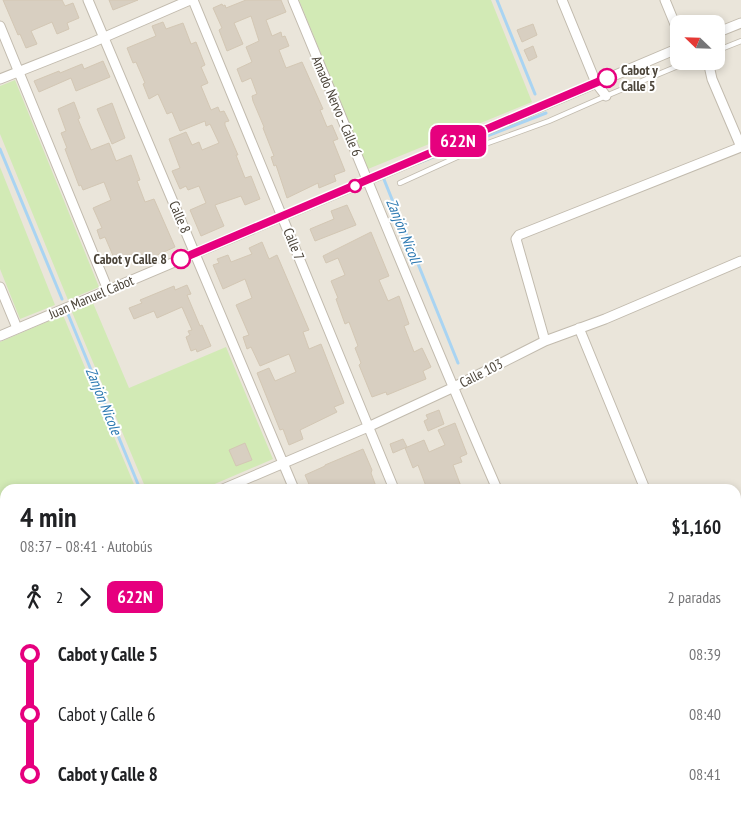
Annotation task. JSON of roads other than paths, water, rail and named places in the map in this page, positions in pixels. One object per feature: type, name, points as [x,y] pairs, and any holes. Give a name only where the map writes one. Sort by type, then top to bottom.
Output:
[{"type":"street","name":"Calle 8","points":[[88,0],[292,484]]},
{"type":"street","points":[[0,79],[104,38],[192,0]]},
{"type":"street","name":"Calle 7","points":[[192,0],[392,484]]},
{"type":"street","name":"Amado Nervo - Calle 6","points":[[293,0],[368,179],[452,388],[495,484]]},
{"type":"street","points":[[562,0],[596,83],[606,96]]},
{"type":"street","points":[[665,0],[671,15]]},
{"type":"street","points":[[725,29],[741,23]]},
{"type":"street","points":[[0,26],[108,290]]},
{"type":"street","name":"Juan Manuel Cabot","points":[[0,336],[670,52]]},
{"type":"street","points":[[545,341],[516,239],[519,235],[741,147],[712,80],[710,70]]},
{"type":"street","name":"Calle 103","points":[[234,484],[368,427],[452,388],[545,341],[614,315],[741,261]]},
{"type":"street","points":[[0,287],[17,328]]},
{"type":"street","points":[[579,328],[643,484]]},
{"type":"lane","points":[[725,47],[741,41]]},
{"type":"lane","points":[[400,183],[488,143],[549,122],[670,69]]},
{"type":"waterway","name":"Zanjón Nicoll","points":[[497,0],[535,94]]},
{"type":"waterway","name":"Zanjón Nicoll","points":[[418,163],[546,113]]},
{"type":"waterway","name":"Zanjón Nicole","points":[[0,149],[62,299]]},
{"type":"waterway","name":"Zanjón Nicoll","points":[[384,177],[458,363]]},
{"type":"waterway","name":"Zanjón Nicole","points":[[68,314],[138,484]]},
{"type":"place","name":"Cabot y Calle 5","points":[[607,78]]},
{"type":"place","name":"Cabot y Calle 8","points":[[181,259]]}]
